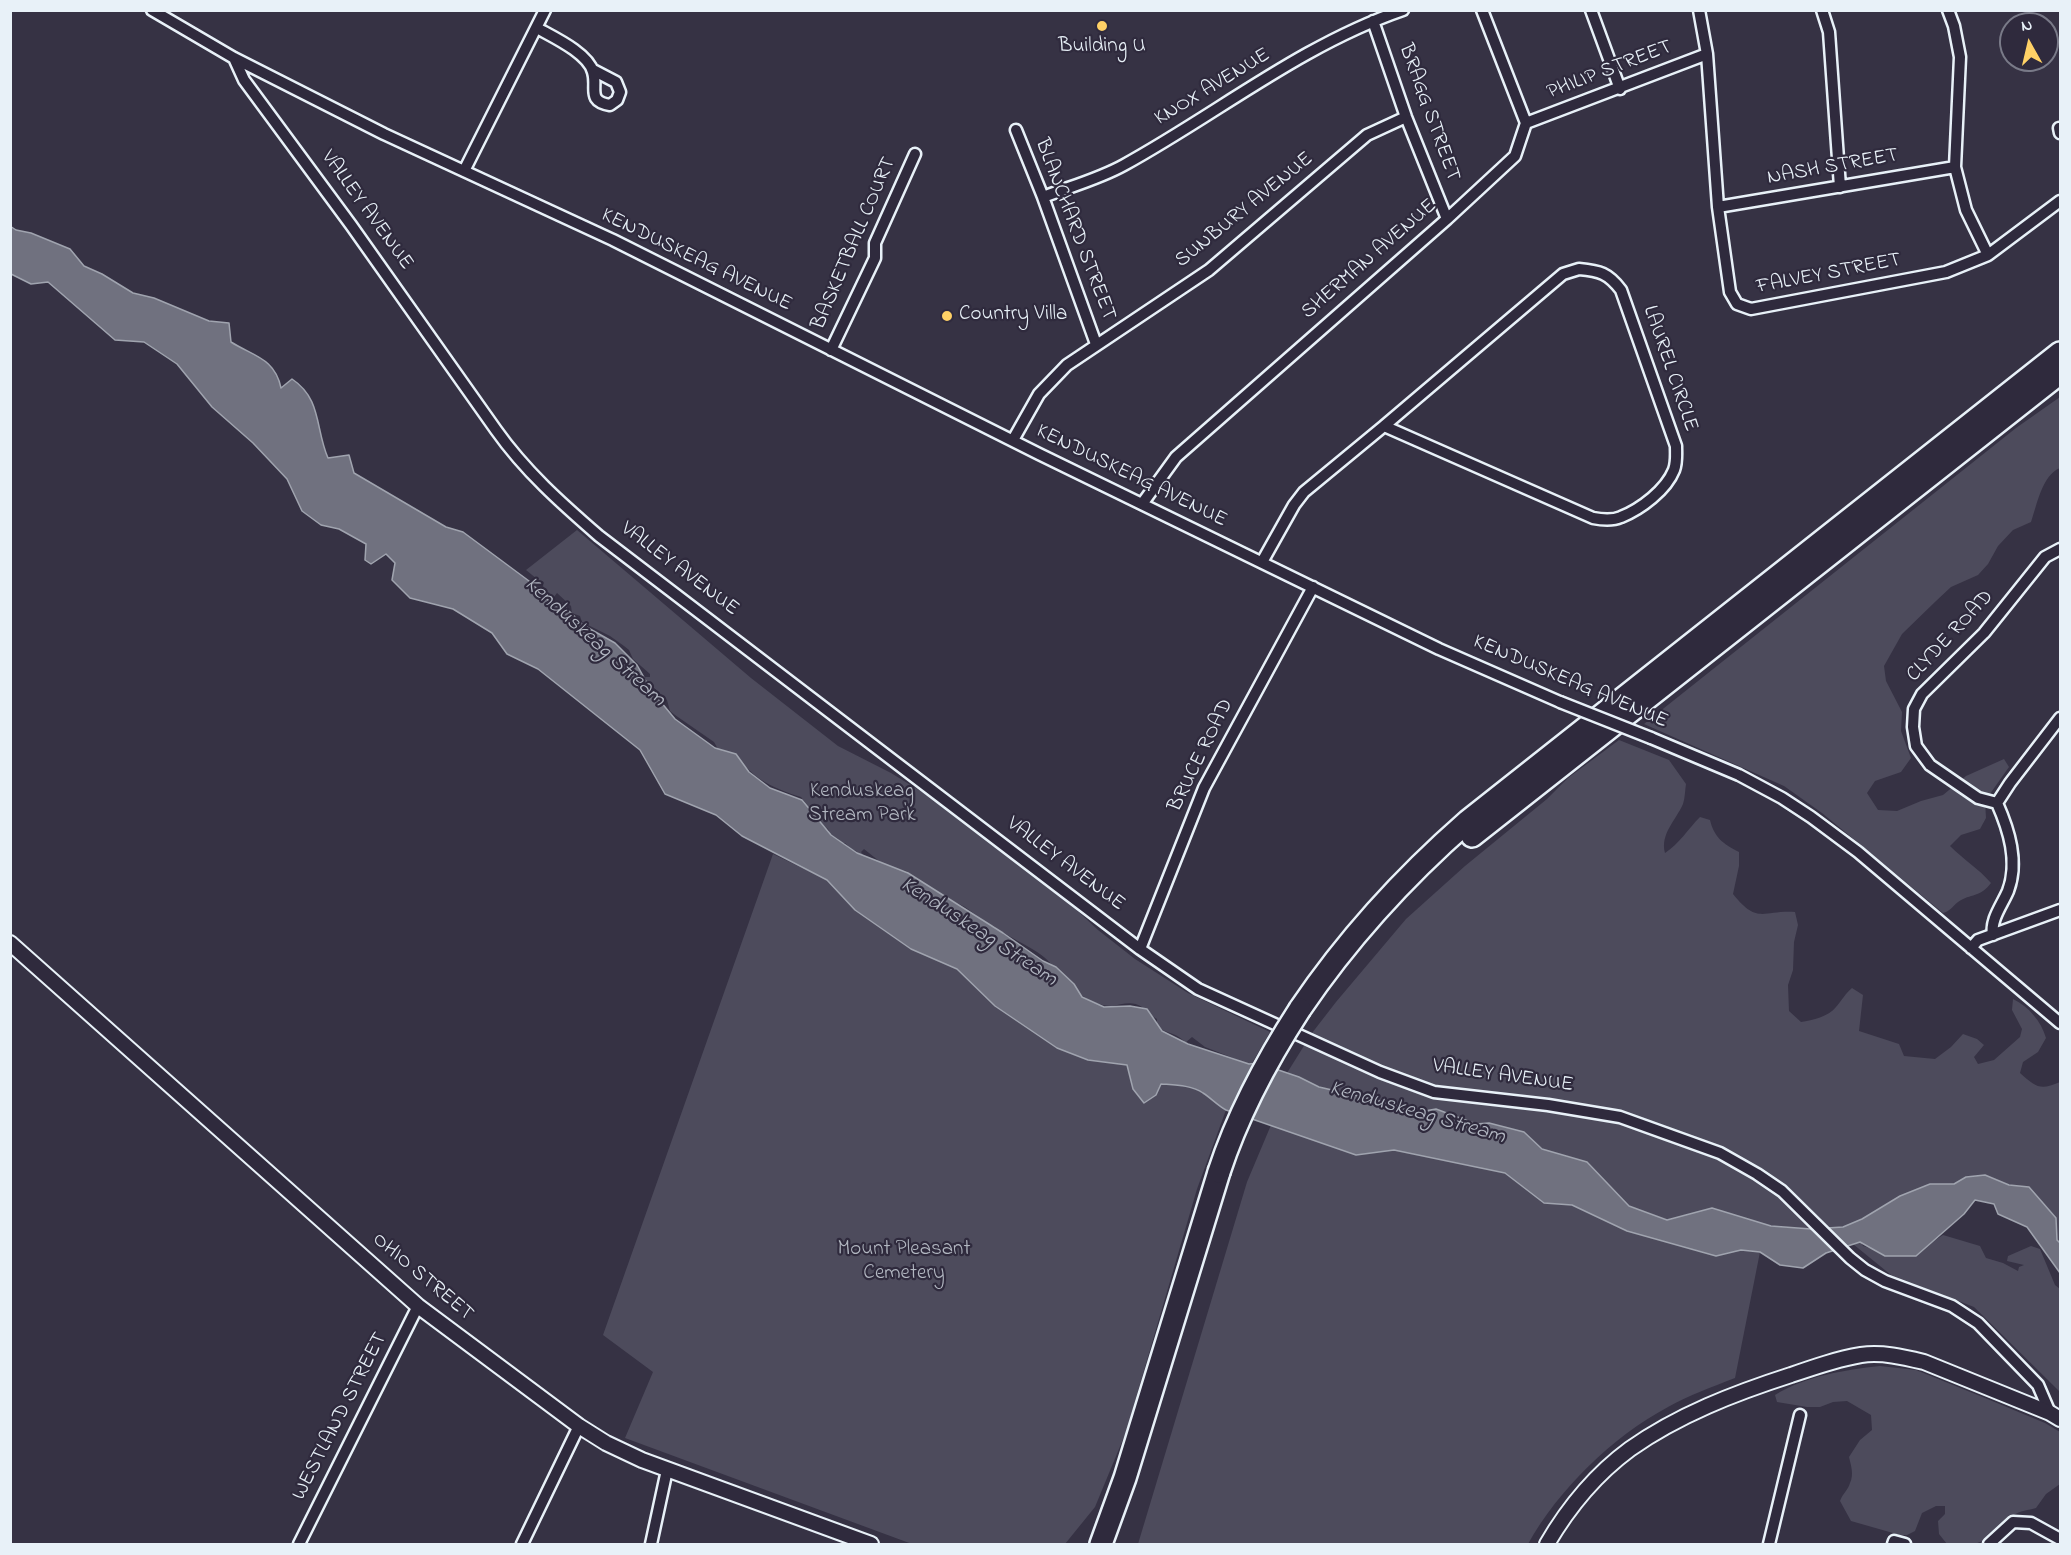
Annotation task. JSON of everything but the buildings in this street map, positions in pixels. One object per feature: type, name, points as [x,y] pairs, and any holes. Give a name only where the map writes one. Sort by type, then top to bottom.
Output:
[{"type":"highway","points":[[1101,1545],[1226,1174],[1307,1011],[1338,956],[1408,876],[1455,833],[1573,737],[2061,353]]},
{"type":"highway","points":[[1307,1011],[1389,915],[1468,840],[2061,374]]},
{"type":"highway","points":[[1117,1545],[1145,1460],[1226,1174]]},
{"type":"highway","points":[[1095,1545],[1125,1478]]},
{"type":"street","name":"KENDUSKEAG AVENUE","points":[[152,10],[234,58],[384,134],[613,240],[1142,504],[1459,658],[1739,775],[1797,807],[1858,852],[2061,1023]]},
{"type":"street","points":[[464,171],[545,10]]},
{"type":"street","name":"KNOX AVENUE","points":[[1043,197],[1122,166],[1319,46],[1402,10]]},
{"type":"street","points":[[1482,10],[1526,123]]},
{"type":"street","points":[[1591,10],[1620,89]]},
{"type":"street","name":"FALVEY STREET","points":[[1699,10],[1707,54],[1718,207],[1730,292],[1737,304],[1750,309],[1946,272],[1988,255],[2061,201]]},
{"type":"street","points":[[1822,10],[1829,32],[1840,187]]},
{"type":"street","points":[[1948,10],[1954,26],[1960,57],[1955,167],[1966,210],[1988,255]]},
{"type":"street","name":"BRAGG STREET","points":[[1373,21],[1406,117],[1447,219]]},
{"type":"street","points":[[537,28],[581,55],[593,70]]},
{"type":"street","name":"PHILIP STREET","points":[[1526,123],[1707,54]]},
{"type":"street","name":"VALLEY AVENUE","points":[[234,58],[244,80],[515,456],[540,483],[599,536],[1140,949],[1198,989],[1380,1072],[1434,1092],[1548,1105],[1620,1117],[1720,1153],[1782,1191],[1850,1258],[1885,1281],[1952,1306],[1978,1323],[2038,1385],[2055,1416]]},
{"type":"street","name":"SUNBURY AVENUE","points":[[1013,440],[1033,403],[1067,365],[1209,270],[1367,135],[1406,117]]},
{"type":"street","name":"SHERMAN AVENUE","points":[[1142,504],[1176,457],[1447,219],[1515,156],[1526,123]]},
{"type":"street","name":"BLANCHARD STREET","points":[[1016,130],[1043,197],[1096,344]]},
{"type":"street","name":"BASKETBALL COURT","points":[[831,350],[875,258],[875,243],[915,154]]},
{"type":"street","name":"NASH STREET","points":[[1718,207],[1955,167]]},
{"type":"street","name":"LAUREL CIRCLE","points":[[1262,562],[1294,505],[1304,492],[1563,274],[1579,269],[1596,270],[1611,278],[1621,290],[1676,446],[1677,462],[1674,471],[1657,493],[1621,518],[1608,520],[1593,518],[1384,426]]},
{"type":"street","name":"CLYDE ROAD","points":[[1997,803],[1978,798],[1930,765],[1916,746],[1913,727],[1914,709],[1922,694],[1984,633],[2045,556],[2061,549]]},
{"type":"street","name":"BRUCE ROAD","points":[[1140,949],[1204,789],[1313,587]]},
{"type":"street","points":[[1993,935],[1991,926],[2009,887],[2013,863],[2007,827],[1997,803],[2061,717]]},
{"type":"street","points":[[1971,948],[1978,940],[2061,910]]},
{"type":"street","name":"OHIO STREET","points":[[10,944],[418,1306],[579,1426],[617,1449],[667,1470],[843,1540],[871,1545]]},
{"type":"street","name":"WESTLAND STREET","points":[[298,1545],[418,1306]]},
{"type":"street","points":[[1547,1545],[1564,1515],[1606,1469],[1630,1449],[1664,1428],[1718,1401],[1824,1364],[1862,1355],[1885,1355],[1924,1362],[2055,1416]]},
{"type":"street","points":[[1769,1545],[1800,1415]]},
{"type":"street","points":[[522,1545],[579,1426]]},
{"type":"street","points":[[651,1545],[667,1470]]},
{"type":"street","points":[[1989,1545],[2013,1522],[2031,1523],[2061,1539]]},
{"type":"green space","points":[[2060,397],[2060,468],[2044,484],[2031,522],[2013,530],[1998,546],[1988,564],[1978,575],[1951,587],[1902,634],[1884,666],[1886,681],[1902,712],[1901,731],[1911,758],[1901,772],[1875,781],[1867,793],[1878,810],[1897,811],[1943,795],[1966,776],[2004,759],[2009,767],[1985,801],[1986,818],[1980,829],[1961,835],[1950,846],[1991,883],[1987,888],[1963,899],[1943,913],[1822,813],[1784,786],[1644,724],[2016,428]]},
{"type":"green space","name":"Kenduskeag Stream Park","points":[[577,530],[751,678],[838,746],[891,773],[989,837],[1135,959],[1188,993],[1270,1032],[1251,1065],[1205,1047],[1192,1037],[1185,1043],[1183,1042],[1177,1036],[1157,1027],[1157,1019],[1140,1009],[1142,1007],[1138,1005],[1130,1003],[1108,1006],[1083,996],[1079,999],[1051,964],[1037,952],[990,925],[965,907],[931,890],[906,871],[884,865],[864,849],[861,852],[864,856],[859,856],[845,843],[839,843],[838,839],[820,823],[819,816],[816,817],[801,797],[780,790],[760,779],[730,753],[718,749],[714,742],[675,715],[670,711],[667,700],[648,685],[645,677],[650,677],[650,674],[633,659],[629,650],[610,636],[582,622],[580,616],[572,613],[571,606],[557,593],[554,597],[544,593],[543,584],[526,570]]},
{"type":"green space","points":[[1619,740],[1669,760],[1686,784],[1683,804],[1667,833],[1665,853],[1700,817],[1710,820],[1720,839],[1739,852],[1739,866],[1733,894],[1741,904],[1761,914],[1795,912],[1798,925],[1794,942],[1793,970],[1788,985],[1789,1011],[1801,1022],[1825,1016],[1852,988],[1863,995],[1859,1031],[1899,1044],[1904,1056],[1935,1059],[1963,1034],[1977,1039],[1984,1045],[1974,1057],[1978,1064],[1994,1060],[2020,1037],[2022,1029],[2012,1010],[2013,999],[2034,1015],[2046,1038],[2038,1052],[2023,1062],[2020,1073],[2030,1082],[2043,1087],[2060,1082],[2060,1243],[2057,1240],[2056,1218],[2029,1187],[2009,1185],[1985,1175],[1966,1177],[1954,1184],[1930,1184],[1900,1196],[1844,1227],[1811,1229],[1771,1226],[1704,1210],[1668,1220],[1629,1206],[1587,1162],[1542,1149],[1524,1132],[1489,1123],[1476,1124],[1436,1109],[1419,1112],[1319,1087],[1287,1073],[1312,1033],[1406,919],[1465,866],[1547,799],[1568,778]]},
{"type":"green space","name":"Mount Pleasant Cemetery","points":[[773,854],[827,880],[855,910],[911,949],[957,969],[995,1006],[1057,1048],[1088,1060],[1127,1065],[1133,1089],[1156,1095],[1161,1084],[1188,1087],[1203,1093],[1226,1110],[1197,1189],[1126,1432],[1095,1507],[1065,1544],[912,1544],[625,1438],[653,1372],[603,1335]]},
{"type":"green space","points":[[1271,1125],[1356,1155],[1394,1150],[1505,1173],[1544,1203],[1572,1205],[1627,1231],[1716,1256],[1741,1250],[1760,1252],[1735,1378],[1668,1407],[1647,1419],[1607,1449],[1571,1484],[1528,1544],[1138,1544],[1247,1182]]},
{"type":"green space","points":[[1943,1235],[1980,1246],[1986,1258],[2018,1271],[2019,1267],[2024,1265],[2007,1261],[2008,1256],[2031,1246],[2040,1249],[2055,1285],[2060,1289],[2060,1392],[1974,1307],[1891,1275],[1853,1244],[1860,1241],[1863,1246],[1896,1256],[1911,1256]]},
{"type":"green space","points":[[1880,1366],[1916,1370],[2045,1423],[2060,1432],[2060,1484],[2046,1494],[2036,1508],[2016,1514],[1985,1539],[1970,1545],[1947,1544],[1939,1534],[1938,1521],[1945,1514],[1945,1506],[1936,1506],[1922,1513],[1915,1531],[1907,1535],[1851,1521],[1840,1501],[1851,1480],[1852,1470],[1849,1457],[1860,1440],[1872,1430],[1871,1415],[1847,1401],[1833,1402],[1820,1407],[1807,1407],[1777,1402],[1775,1395],[1812,1379],[1839,1372]]},
{"type":"water","name":"Kenduskeag Stream","points":[[10,226],[70,249],[84,266],[133,293],[154,298],[209,321],[229,323],[231,342],[268,364],[274,370],[281,388],[292,379],[302,387],[313,405],[328,458],[349,455],[354,473],[446,527],[463,532],[529,581],[549,601],[562,604],[583,625],[615,643],[637,665],[651,690],[675,719],[715,748],[736,754],[749,772],[770,788],[802,800],[831,835],[857,853],[908,873],[1043,961],[1056,967],[1074,984],[1082,997],[1104,1007],[1130,1006],[1147,1009],[1162,1031],[1188,1044],[1249,1064],[1258,1063],[1299,1077],[1319,1087],[1419,1112],[1436,1109],[1476,1124],[1489,1123],[1524,1132],[1542,1149],[1587,1162],[1629,1206],[1667,1220],[1712,1208],[1771,1226],[1811,1229],[1843,1227],[1862,1219],[1900,1196],[1930,1184],[1954,1184],[1966,1177],[1985,1175],[2009,1185],[2029,1187],[2056,1218],[2057,1240],[2060,1243],[2060,1273],[2027,1227],[1998,1214],[1994,1204],[1975,1200],[1964,1214],[1916,1256],[1885,1256],[1860,1242],[1826,1253],[1803,1268],[1780,1265],[1760,1252],[1741,1250],[1716,1256],[1627,1231],[1572,1205],[1544,1203],[1505,1173],[1394,1150],[1356,1155],[1226,1110],[1199,1090],[1188,1087],[1161,1084],[1156,1095],[1144,1103],[1133,1089],[1127,1065],[1088,1060],[1057,1048],[995,1006],[957,969],[911,949],[855,910],[827,880],[742,836],[716,815],[665,794],[640,750],[538,669],[507,654],[492,633],[453,609],[410,598],[392,580],[395,563],[386,554],[371,564],[365,560],[366,544],[339,529],[321,525],[302,511],[287,479],[253,443],[212,407],[177,364],[144,342],[115,340],[48,282],[31,284],[11,274]]},
{"type":"place","name":"Building U","points":[[1102,26]]},
{"type":"place","name":"Country Villa","points":[[947,316]]}]
